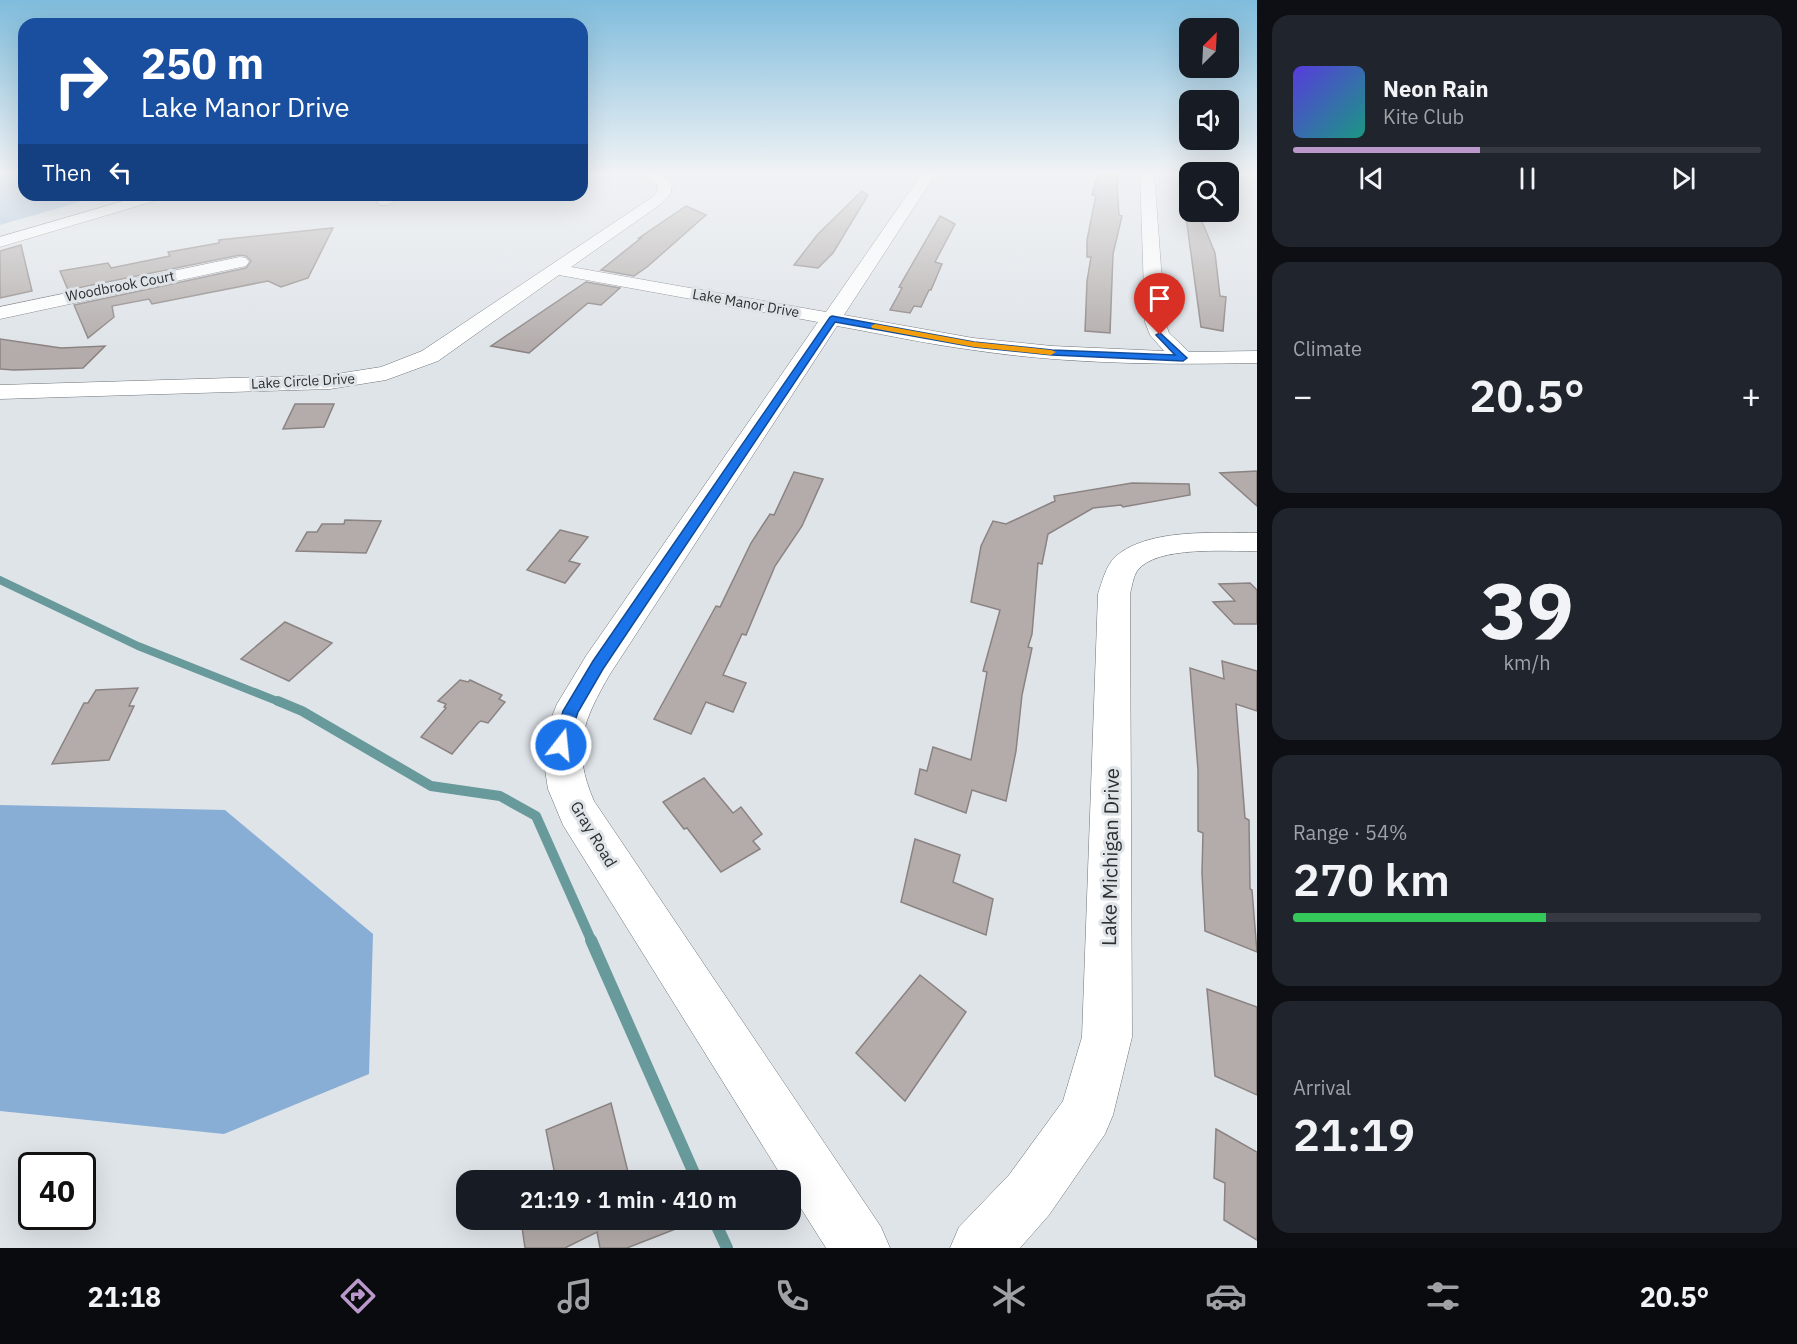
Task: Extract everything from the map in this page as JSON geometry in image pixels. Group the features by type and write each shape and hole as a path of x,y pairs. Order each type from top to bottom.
{"street":[{"path":"0,242 40,230"},
{"name":"Lake Circle Drive","path":"0,392 330,382 386,373 412,364 449,345 614,230"},
{"name":"Gray Road","path":"860,1248 578,812 566,785 561,765 561,745 570,711 598,665 891,230"},
{"path":"1150,230 1155,322 1160,335 1183,358"},
{"name":"Woodbrook Court","path":"0,313 240,262"},
{"name":"Lake Manor Drive","path":"558,270 974,344 1052,352 1183,358 1257,357"},
{"name":"Lake Michigan Drive","path":"980,1248 1029,1195 1086,1115 1107,1037 1114,594 1124,566 1145,551 1187,544 1257,542"}],"shaded area":[{"path":"0,805 225,810 373,934 369,1074 224,1134 0,1111"}],"building":[{"path":"332,230 308,278 281,287 268,281 152,304 149,299 112,306 114,317 88,338 74,305 246,268 251,261 246,256 240,255 68,290 60,271 108,263 111,268 170,256 168,252 219,243 219,240"},
{"path":"650,230 689,230 634,276 601,270 641,238 639,238"},
{"path":"822,230 847,230 833,253 818,268 794,265"},
{"path":"932,230 952,230 935,262 942,264 921,307 914,306 910,313 890,310 902,288 899,287"},
{"path":"1089,230 1119,230 1113,254 1110,333 1085,331 1087,281 1091,257 1087,257"},
{"path":"1188,230 1206,230 1215,253 1220,296 1226,297 1223,331 1201,327"},
{"path":"21,245 32,291 0,298 0,251"},
{"path":"586,282 620,288 601,305 588,303 529,353 491,346"},
{"path":"0,339 61,348 105,346 83,368 14,370 0,369"},
{"path":"295,404 334,404 324,427 283,429"},
{"path":"1257,471 1257,506 1220,473"},
{"path":"794,472 823,479 802,526 775,566 746,635 742,634 723,675 746,683 733,712 706,702 691,734 654,719 716,606 720,607 751,543 770,514 774,515"},
{"path":"1132,483 1189,484 1190,495 1123,507 1121,505 1093,508 1048,534 1042,564 1038,563 1032,634 1028,647 1032,648 1022,695 1016,751 1006,801 972,790 966,813 915,794 920,769 927,771 933,747 971,760 987,672 983,671 1000,610 971,602 981,546 993,521 1006,524 1055,501 1054,496"},
{"path":"345,520 381,521 366,553 296,551 307,532 317,532 322,524 344,524"},
{"path":"560,530 588,537 569,561 580,564 565,583 527,570"},
{"path":"1250,583 1257,590 1257,624 1234,624 1213,602 1235,601 1219,584"},
{"path":"285,622 332,643 289,681 241,659"},
{"path":"1222,661 1257,671 1257,711 1236,704 1245,818 1249,820 1250,889 1252,890 1257,952 1205,931 1202,873 1203,833 1198,831 1198,770 1190,668 1224,679"},
{"path":"460,680 468,682 470,680 502,695 499,699 505,702 488,723 481,721 478,723 452,754 421,737 446,708 444,707 446,704 438,701"},
{"path":"138,688 129,706 134,706 109,760 52,764 84,703 88,703 96,690"},
{"path":"704,778 733,813 741,807 762,834 753,841 760,849 721,872 687,828 684,829 663,802"},
{"path":"915,839 960,855 953,882 993,899 986,935 901,902"},
{"path":"920,975 966,1012 905,1101 856,1053"},
{"path":"1207,989 1257,1007 1257,1095 1215,1076"},
{"path":"611,1103 628,1170 554,1170 546,1130"},
{"path":"1216,1129 1257,1152 1257,1240 1224,1220 1225,1183 1214,1178"},
{"path":"522,1230 673,1230 627,1248 600,1248 597,1232 565,1248 525,1248"}],"waterway":[{"path":"0,580 138,646 282,703"},
{"path":"278,701 302,711 431,786 500,796 536,816 592,942"},
{"path":"591,940 693,1170"},
{"path":"719,1230 727,1248"}],"slow traffic":[{"path":"875,326 974,344 1051,352"}],"route":[{"path":"561,745 570,711 598,665 832,319 974,344 1052,352 1183,358 1160,335"}]}
